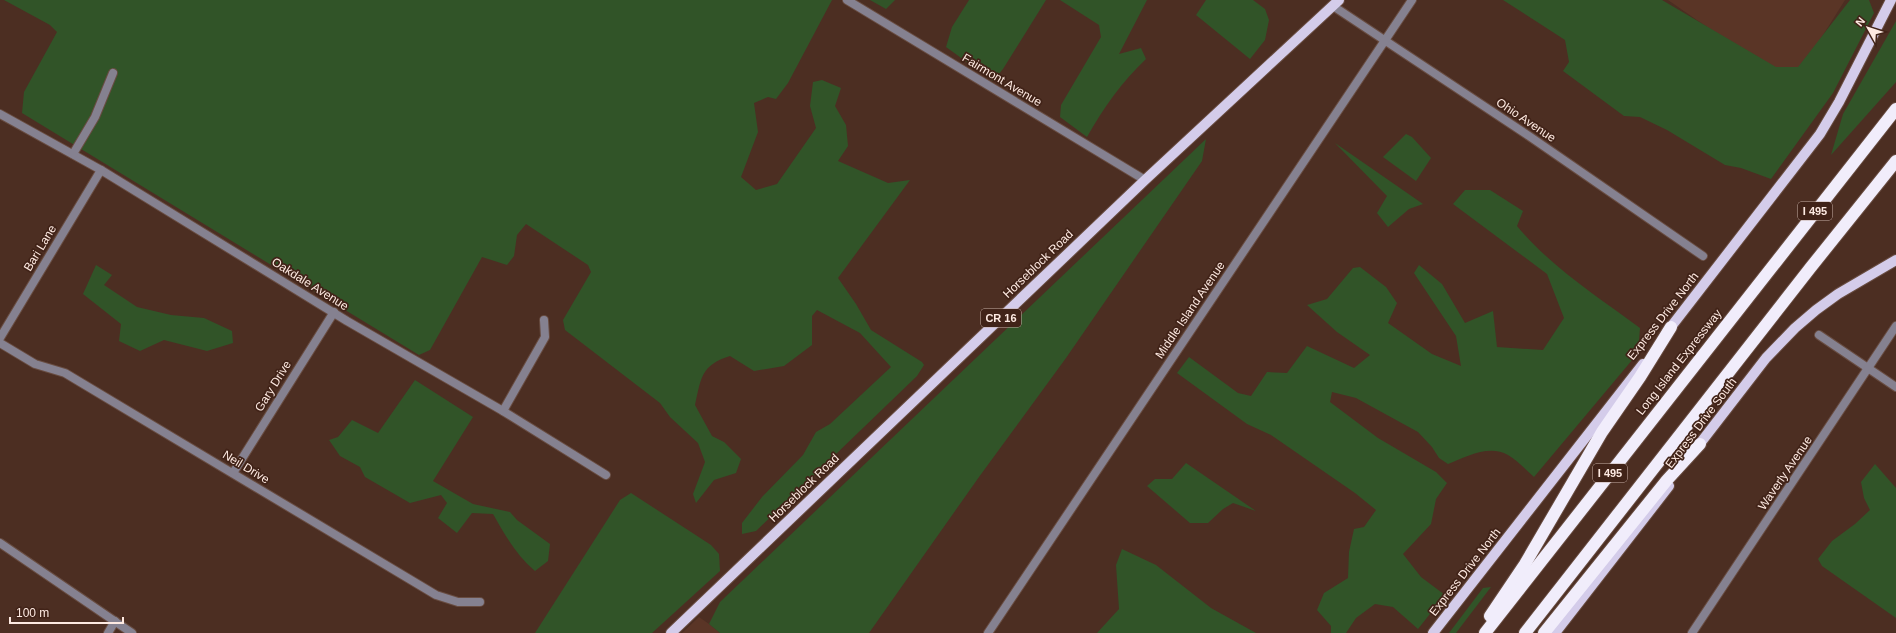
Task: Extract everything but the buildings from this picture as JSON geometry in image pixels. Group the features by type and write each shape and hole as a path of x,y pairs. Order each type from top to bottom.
{"highway":[{"name":"Long Island Expressway","path":"1485,633 1896,109"},
{"name":"I 495","path":"1525,633 1820,254 1896,161"},
{"path":"1479,633 1525,564 1591,451 1671,327"},
{"path":"1544,633 1667,480 1700,444"}],"main road":[{"name":"Express Drive North","path":"1433,633 1820,134 1839,102 1891,0"},
{"name":"Horseblock Road","path":"671,633 1146,180 1336,3"},
{"name":"Express Drive South","path":"1555,633 1672,483 1766,358 1795,328 1816,310 1838,294 1896,260"}],"street":[{"name":"Fairmont Avenue","path":"847,0 1146,180"},
{"name":"Middle Island Avenue","path":"988,633 1412,0"},
{"name":"Ohio Avenue","path":"1336,3 1385,40 1529,136 1703,256"},
{"path":"73,154 96,117 113,73"},
{"name":"Oakdale Avenue","path":"0,114 101,170 334,312 503,411 606,475"},
{"name":"Bari Lane","path":"0,338 101,170"},
{"name":"Gary Drive","path":"233,473 334,312"},
{"path":"503,411 545,337 544,320"},
{"name":"Waverly Avenue","path":"1692,633 1869,369 1896,326"},
{"path":"1819,335 1896,388"},
{"name":"Neil Drive","path":"0,343 35,364 65,373 436,595 458,602 480,602"},
{"path":"0,543 132,633"},
{"path":"108,633 115,622"}],"shaded area":[{"path":"1668,0 1845,0 1801,70 1772,72"},
{"path":"699,617 709,624 720,633 682,633"}],"green space":[{"path":"4,0 832,0 788,83 776,99 768,97 754,103 758,132 741,177 756,190 777,184 816,128 810,106 813,82 822,80 841,88 835,106 846,125 848,146 838,161 888,183 910,180 838,278 856,304 871,330 922,362 924,365 917,376 756,531 742,534 742,523 762,497 803,455 816,432 830,424 891,367 860,333 817,310 812,316 812,345 784,366 754,371 730,356 720,360 708,368 701,380 695,405 712,436 724,442 741,459 736,473 714,480 696,503 693,494 705,462 698,443 670,417 660,403 565,330 563,320 591,272 588,265 526,224 517,235 514,256 507,265 482,257 430,350 419,355 22,113 24,92 57,32 50,25"},
{"path":"870,0 895,0 886,9"},
{"path":"969,0 1046,0 1003,69 993,81 946,47 952,27"},
{"path":"1060,0 1147,0 1119,54 1141,48 1146,59 1114,96 1087,137 1060,117 1061,105 1101,37 1099,25"},
{"path":"1206,0 1253,0 1265,9 1269,20 1265,40 1250,59 1196,15"},
{"path":"1503,0 1662,0 1776,67 1798,67 1850,0 1869,0 1874,13 1833,93 1771,179 1741,168 1725,165 1667,130 1640,117 1624,116 1563,71 1569,62 1565,40"},
{"path":"1896,21 1896,82 1831,155 1843,114"},
{"path":"1406,134 1412,137 1431,158 1416,181 1383,157"},
{"path":"1206,139 1202,161 1066,358 979,477 869,633 720,633 709,624 720,602"},
{"path":"1335,143 1423,204 1409,209 1388,227 1377,213 1387,196"},
{"path":"1465,190 1490,190 1523,211 1517,226 1530,241 1575,280 1640,328 1638,353 1534,477 1518,462 1501,452 1485,451 1448,464 1439,458 1432,447 1418,432 1356,398 1332,392 1330,402 1378,438 1436,472 1447,483 1436,499 1431,524 1403,554 1421,577 1445,595 1418,629 1393,607 1375,604 1356,618 1346,633 1331,633 1331,626 1317,610 1324,593 1348,578 1349,552 1354,529 1364,527 1376,510 1355,493 1271,435 1247,424 1177,373 1189,357 1238,393 1251,396 1267,372 1287,373 1307,346 1354,368 1370,355 1337,332 1307,305 1327,299 1353,268 1360,267 1386,287 1397,303 1388,323 1432,354 1461,366 1456,336 1414,273 1419,265 1442,284 1465,323 1493,311 1497,347 1543,350 1564,318 1547,274 1453,204"},
{"path":"96,265 112,275 104,285 137,307 171,315 204,318 232,331 233,343 207,351 164,340 140,351 119,341 121,324 83,294"},
{"path":"415,380 473,417 433,481 473,504 510,512 517,520 550,544 548,561 535,571 522,558 493,514 472,513 457,533 438,518 447,503 441,495 410,503 365,477 360,467 340,456 329,440 338,437 352,420 378,433"},
{"path":"1186,463 1256,511 1233,503 1223,509 1208,523 1190,523 1147,486 1155,479 1172,479"},
{"path":"1875,464 1896,488 1896,618 1822,566 1818,559 1832,541 1855,524 1870,510 1864,498 1861,482"},
{"path":"631,493 711,545 719,554 720,571 652,633 535,633 620,500"},
{"path":"1122,549 1156,565 1211,608 1256,633 1097,633 1119,609 1116,565"},
{"path":"1491,587 1456,633 1449,633 1483,588"}]}
